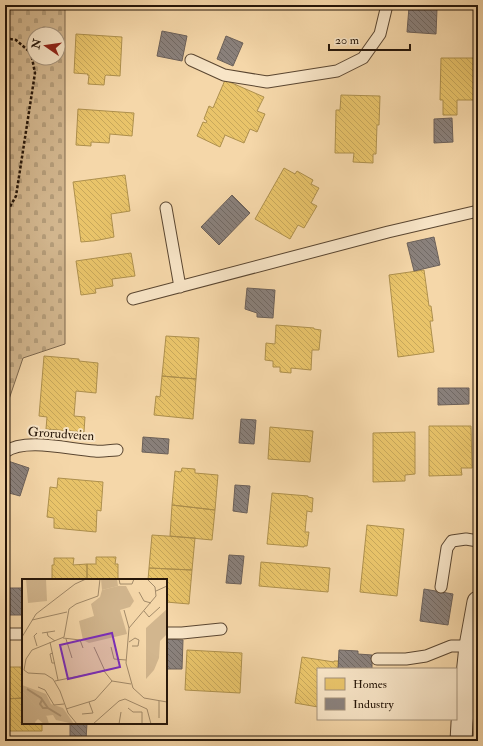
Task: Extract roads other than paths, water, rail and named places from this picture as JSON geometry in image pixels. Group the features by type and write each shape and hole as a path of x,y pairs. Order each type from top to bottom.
{"street":[{"path":"461,741 470,646 478,602"}],"lane":[{"path":"191,60 224,75 268,82 337,71 363,58 380,34 387,5"},
{"path":"166,208 180,287"},
{"path":"133,299 380,234 478,211"},
{"name":"Grorudveien","path":"5,452 9,449 24,445 43,445 96,451 117,450"},
{"path":"440,587 447,548 452,541 466,538 478,541"},
{"path":"167,633 221,629"},
{"path":"5,634 22,634"},
{"path":"377,659 406,659 426,656 451,646 470,646"}]}
